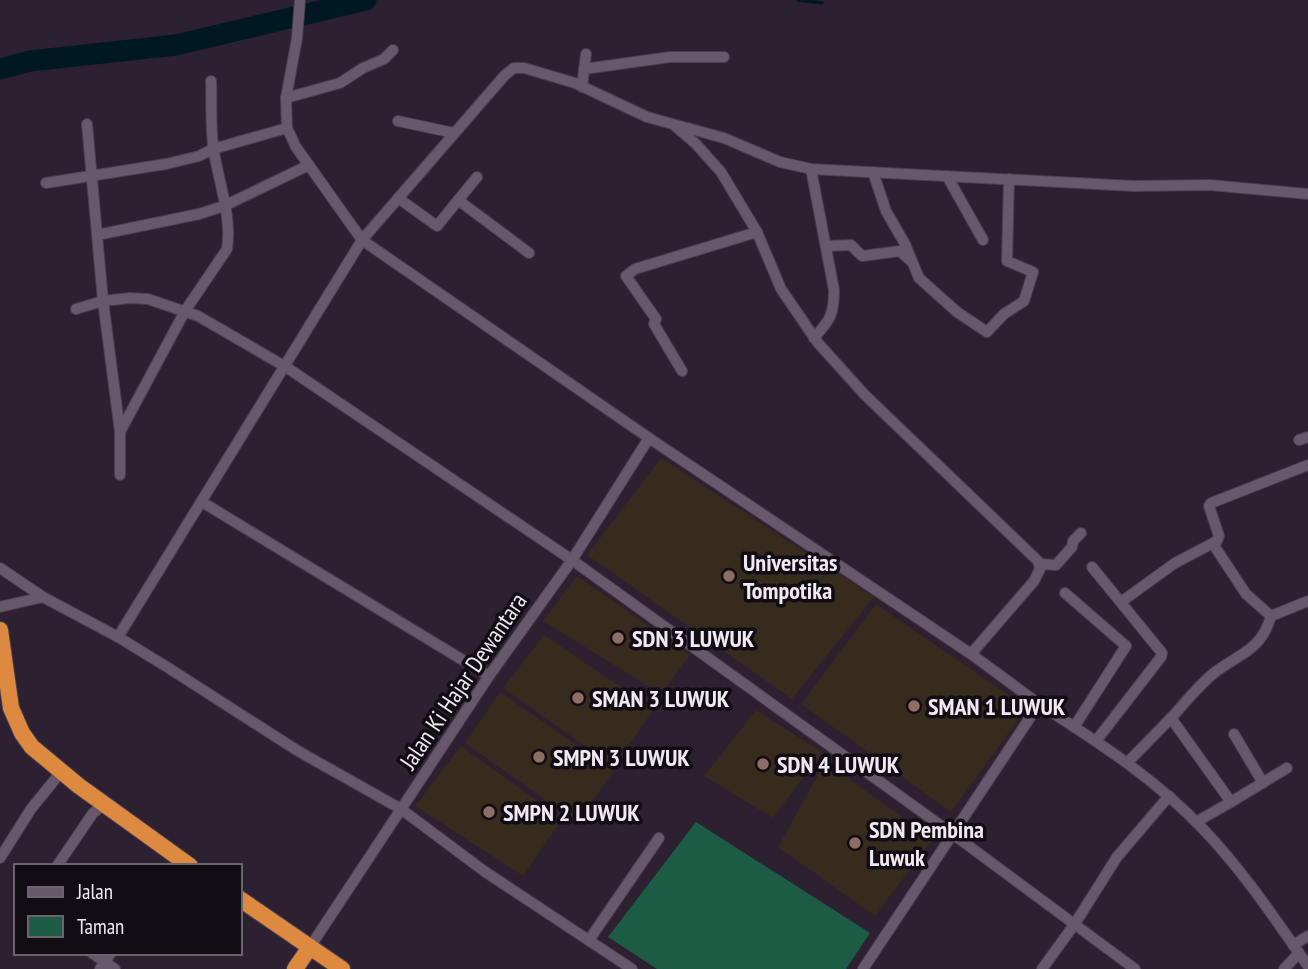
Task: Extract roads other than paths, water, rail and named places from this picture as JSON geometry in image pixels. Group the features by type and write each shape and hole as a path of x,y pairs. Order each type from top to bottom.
{"highway":[{"path":"0,630 9,698 16,721 32,747 180,863"},
{"path":"242,900 342,969"},
{"path":"295,969 310,947"}],"street":[{"path":"300,0 297,38 286,98 287,128 296,147 362,240 1127,763 1169,796 1196,822 1243,877 1308,966"},
{"path":"286,98 340,83 362,68 384,59 393,50"},
{"path":"582,87 586,54"},
{"path":"584,69 670,57 724,57"},
{"path":"118,637 362,240 505,75 514,68 524,68 582,87 628,110 724,138 780,162 811,169 1133,186 1210,185 1308,194"},
{"path":"120,432 185,311 227,249 224,206 213,149 211,81"},
{"path":"398,121 454,133"},
{"path":"87,124 103,301 120,432 120,475"},
{"path":"673,125 721,172 757,232 782,289 814,338 865,395 1040,565 1056,565 1081,533"},
{"path":"46,183 191,159 213,149 287,128"},
{"path":"97,235 224,206 309,165"},
{"path":"811,169 834,290 834,310 830,320 814,338"},
{"path":"873,172 886,211 905,244 919,278 957,312 987,331 1004,314 1024,301 1033,272 1007,261 1009,179"},
{"path":"947,176 983,240"},
{"path":"398,198 437,226 477,177"},
{"path":"458,200 529,253"},
{"path":"682,371 654,324 656,318 626,276 635,268 757,232"},
{"path":"826,246 851,245 862,256 900,251 913,263"},
{"path":"76,309 103,301 148,299 185,311 286,367 572,560 1135,969"},
{"name":"Jalan Ki Hajar Dewantara","path":"310,947 489,676 572,560 649,438"},
{"path":"1121,602 1175,563 1213,544 1219,536 1209,506 1211,503 1308,465"},
{"path":"202,502 489,676"},
{"path":"1213,544 1246,594 1271,616"},
{"path":"971,654 1034,581 1039,574 1040,565"},
{"path":"1092,567 1161,650 1161,655 1096,741"},
{"path":"0,568 43,597 118,637 298,751 401,809 484,871 632,969"},
{"path":"1065,593 1126,646 1074,727"},
{"path":"0,607 43,597"},
{"path":"1127,763 1213,674 1264,637 1271,616 1308,601"},
{"path":"863,969 1039,704"},
{"path":"1171,718 1231,802"},
{"path":"1234,734 1264,783"},
{"path":"1196,822 1287,768"},
{"path":"0,858 31,808 61,772"},
{"path":"1042,969 1118,857 1169,796"},
{"path":"58,864 93,813 104,805"},
{"path":"589,940 659,838"},
{"path":"1284,969 1308,936"},
{"path":"106,961 115,969"}],"waterway":[{"path":"0,69 30,61 176,45 366,0"},
{"path":"798,0 822,3"}],"place":[{"name":"Universitas Tompotika","path":"729,576"},
{"name":"SDN 3 LUWUK","path":"618,638"},
{"name":"SMAN 3 LUWUK","path":"578,698"},
{"name":"SMAN 1 LUWUK","path":"914,706"},
{"name":"SMPN 3 LUWUK","path":"539,757"},
{"name":"SDN 4 LUWUK","path":"763,764"},
{"name":"SMPN 2 LUWUK","path":"489,812"},
{"name":"SDN Pembina Luwuk","path":"855,843"}]}
